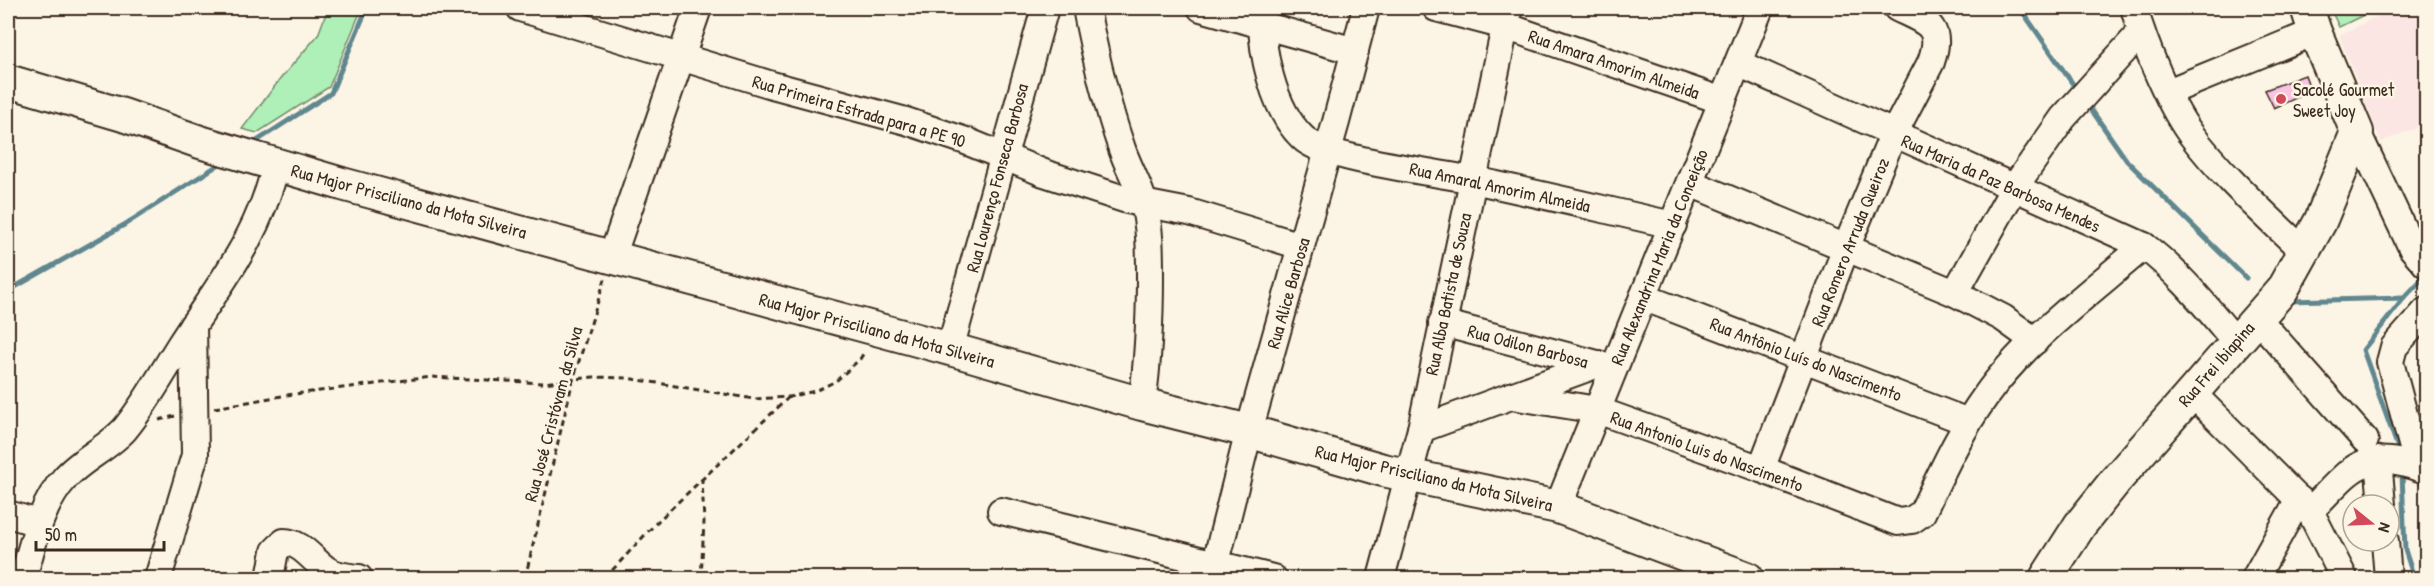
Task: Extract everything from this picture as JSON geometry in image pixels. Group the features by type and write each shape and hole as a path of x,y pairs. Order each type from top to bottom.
{"main road":[{"path":"2311,20 2357,132"},
{"name":"Rua Major Prisciliano da Mota Silveira","path":"8,81 267,162 950,349 1142,404 1249,431 1383,470 1558,507 1747,579"},
{"name":"Rua Frei Ibiapina","path":"2046,579 2080,525 2191,393 2282,290 2320,222 2357,132"}],"street":[{"name":"Rua Primeira Estrada para a PE 90","path":"520,8 772,85 906,121 966,141 1044,173 1144,203 1189,212 1301,246"},
{"path":"612,257 698,8"},
{"name":"Rua Lourenço Fonseca Barbosa","path":"950,349 1045,8"},
{"path":"1086,8 1092,41 1118,137 1129,171 1144,203 1150,245 1149,357 1142,404"},
{"path":"1201,8 1262,16 1354,51"},
{"name":"Rua Alice Barbosa","path":"1214,572 1249,431 1366,8"},
{"name":"Rua Amara Amorim Almeida","path":"1436,8 1507,17 1723,101"},
{"name":"Rua Alexandrina Maria da Conceição","path":"1558,507 1597,410 1606,366 1643,297 1760,8"},
{"name":"Rua Romero Arruda Queiroz","path":"1761,469 1846,248 1893,135 1936,49 1937,36 1924,21 1897,8"},
{"path":"2134,8 2141,32 2188,131 2218,167 2304,252"},
{"name":"Rua Amaral Amorim Almeida","path":"1262,16 1276,97 1286,120 1304,140 1328,152 1472,179 1672,225"},
{"name":"Rua Alba Batista de Souza","path":"1381,579 1421,429 1507,17"},
{"path":"2168,93 2311,20"},
{"path":"1955,293 2014,188 2066,114 2141,32"},
{"name":"Rua Maria da Paz Barbosa Mendes","path":"1738,63 1893,135 2144,246 2183,281 2236,342"},
{"path":"2357,132 2412,248 2427,264"},
{"path":"23,579 38,523 65,477 95,456 125,429 241,255 258,220 267,162"},
{"path":"1690,183 1955,293 2003,318 2035,340"},
{"path":"1968,422 1986,395 2035,340 2144,246"},
{"name":"Rua Antônio Luís do Nascimento","path":"1643,297 1968,422"},
{"path":"2422,469 2390,362 2391,354 2398,341 2427,311"},
{"path":"2257,318 2372,450 2398,462 2422,469"},
{"name":"Rua Odilon Barbosa","path":"1442,323 1606,366"},
{"path":"158,579 195,454 193,325"},
{"path":"1421,429 1512,396 1606,366"},
{"path":"2191,393 2304,505 2343,579"},
{"name":"Rua Antonio Luis do Nascimento","path":"1512,396 1597,410 1761,469 1898,522 1912,520 1922,513 1968,422"},
{"path":"2255,579 2304,505 2350,471 2370,460 2372,450"},
{"path":"2372,450 2380,493"},
{"path":"1001,511 1214,572 1273,579"},
{"path":"8,514 38,523"},
{"path":"270,579 275,551 284,542 299,547 342,577"},
{"path":"2386,553 2388,579"}],"path":[{"name":"Rua José Cristóvam da Silva","path":"525,579 573,380 612,257"},
{"path":"159,420 194,411 287,395 430,377 544,383 593,377 627,378 754,399 789,397 815,391 836,381 860,359 876,329"},
{"path":"605,579 651,529 789,397"},
{"path":"701,579 704,522 702,480"}],"shaded area":[{"path":"2395,8 2426,8 2426,124 2381,142 2339,35"}],"green space":[{"path":"328,8 362,8 329,87 257,133 242,129 318,35"},
{"path":"2330,8 2378,8 2339,27"}],"building":[{"name":"Sacolé Gourmet Sweet Joy","path":"2305,75 2311,91 2274,108 2265,90"}],"waterway":[{"path":"249,146 331,93 367,8"},
{"path":"2020,8 2077,90"},
{"path":"2086,102 2127,161 2246,278"},
{"path":"8,291 124,225 226,160"},
{"path":"2399,451 2363,350 2404,298 2424,277"},
{"path":"2289,301 2404,298"},
{"path":"2402,474 2405,550 2414,578"}],"place":[{"name":"Sacolé Gourmet Sweet Joy","path":"2281,99"}]}
